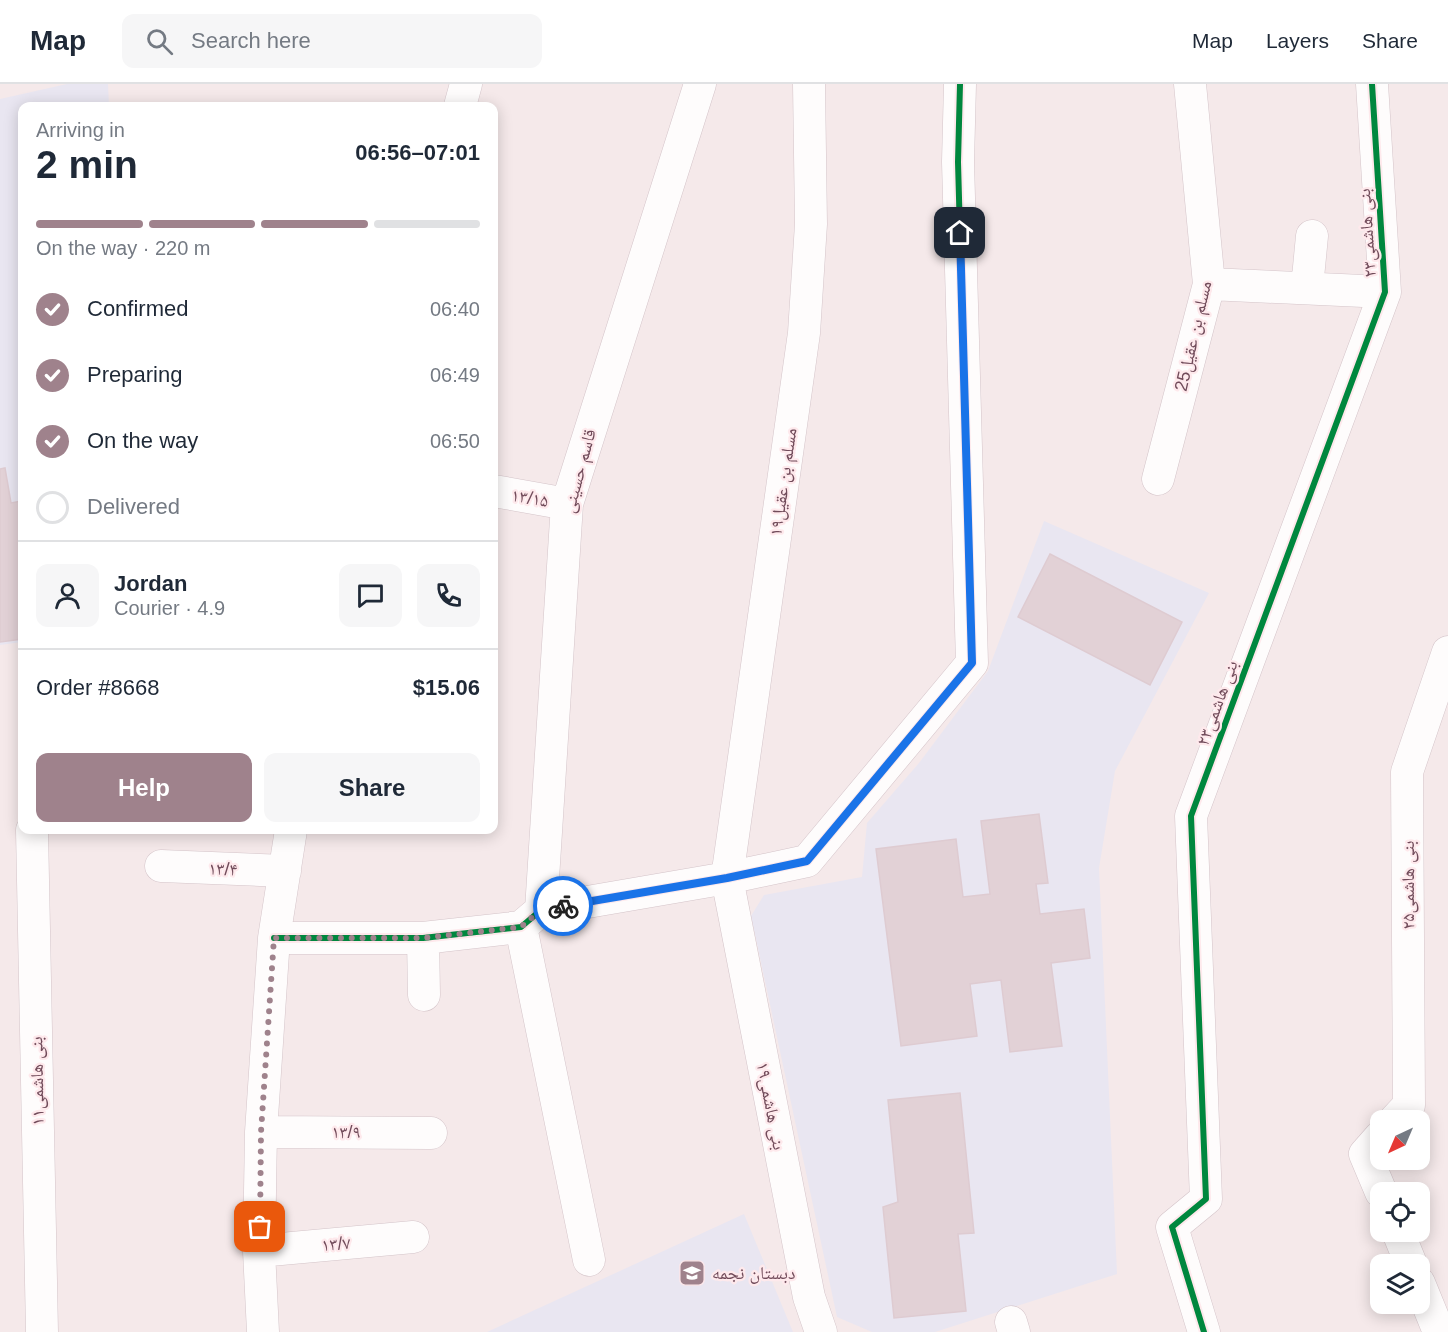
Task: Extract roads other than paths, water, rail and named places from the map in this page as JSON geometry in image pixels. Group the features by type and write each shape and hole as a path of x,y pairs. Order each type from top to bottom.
{"street":[{"path":"461,102 466,84"},
{"name":"قاسم حسینی","path":"589,1260 531,919 567,504 700,84"},
{"name":"مسلم بن عقیل۱۹","path":"727,878 804,333 811,224 809,84"},
{"path":"274,938 423,938 531,919 807,861 972,663 958,162 960,84"},
{"name":"مسلم بن عقیل25","path":"1158,479 1209,284 1190,84"},
{"name":"بنی هاشمی۲۳","path":"1204,1332 1172,1227 1206,1199 1191,816 1385,292 1372,84"},
{"path":"1307,288 1312,236"},
{"path":"1209,284 1385,292"},
{"name":"۱۳/۱۵","path":"498,492 567,504"},
{"name":"بنی هاشمی۲۵","path":"1404,1110 1409,1105 1407,771 1448,652"},
{"name":"بنی هاشمی۱۱","path":"32,834 42,1332"},
{"path":"263,1332 259,1251 261,1132 274,938 290,834"},
{"name":"۱۳/۴","path":"161,866 285,871"},
{"name":"بنی هاشمی۱۹","path":"727,878 809,1297 821,1332"},
{"path":"423,938 424,995"},
{"name":"۱۳/۹","path":"261,1132 431,1133"},
{"path":"1370,1148 1365,1154 1370,1166"},
{"name":"۱۳/۷","path":"259,1251 413,1237"},
{"path":"1430,1310 1439,1332"}],"place":[{"name":"دبستان نجمه","path":"692,1273"}]}
